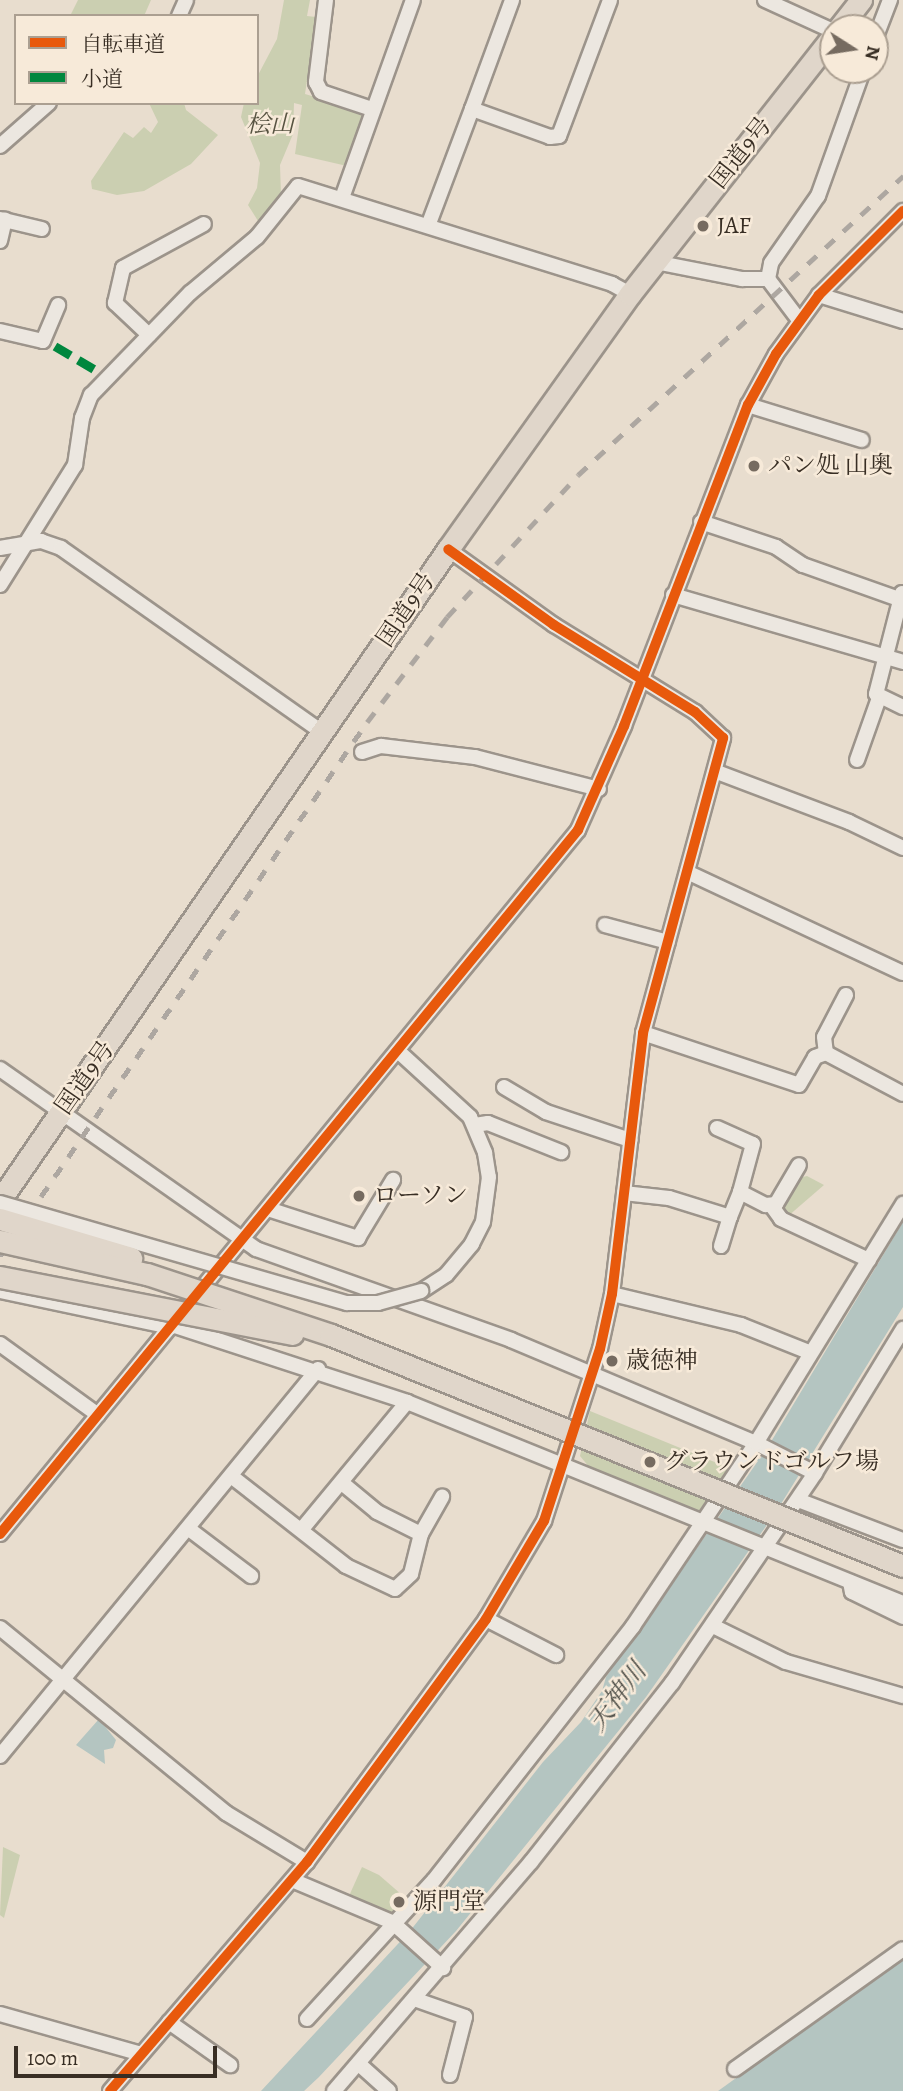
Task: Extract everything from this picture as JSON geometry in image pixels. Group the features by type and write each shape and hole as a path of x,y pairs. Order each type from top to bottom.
{"highway":[{"path":"850,14 861,0"},
{"name":"国道9号","path":"0,1201 448,549 630,294 819,54"},
{"path":"0,1219 128,1256 147,1274"},
{"path":"0,1241 147,1274 242,1303 432,1374 903,1566"},
{"path":"0,1277 271,1328 432,1374"}],"street":[{"path":"326,0 316,82 321,92 372,109"},
{"path":"342,198 413,0"},
{"path":"428,226 512,0"},
{"path":"472,109 557,138 610,0"},
{"path":"765,0 819,25"},
{"path":"768,279 777,249 818,196 858,84"},
{"path":"0,146 47,105"},
{"path":"0,585 75,466 85,405 149,335 257,237 292,190 298,186 612,284 630,294"},
{"path":"0,1534 570,841 598,789 748,405 799,320 819,295 903,211"},
{"path":"0,241 2,220 41,229"},
{"path":"149,335 115,303 123,268 204,224"},
{"path":"655,262 742,279 768,279"},
{"path":"768,279 799,320"},
{"path":"819,295 903,321"},
{"path":"0,331 49,344 58,305"},
{"path":"748,405 862,440"},
{"path":"701,522 776,547 803,565 901,595 885,658 879,698 857,760"},
{"path":"0,548 41,541 61,548 323,733"},
{"path":"110,2091 307,1862 486,1619 527,1554 566,1466 593,1375 612,1294 643,1033 724,745 720,733 642,678 554,625 448,549"},
{"path":"673,595 903,662"},
{"path":"879,698 903,707"},
{"path":"362,752 381,746 475,757 598,789"},
{"path":"717,772 849,822 903,848"},
{"path":"687,872 903,972"},
{"path":"605,925 668,942"},
{"path":"826,1054 824,1037 846,995"},
{"path":"643,1033 799,1085 815,1057 826,1054 903,1094"},
{"path":"0,1201 338,1301 379,1303 421,1291 453,1268 482,1222 489,1177 475,1125 454,1098 398,1051"},
{"path":"0,1069 241,1241 408,1301 593,1375 758,1444 812,1471"},
{"path":"504,1087 546,1112 630,1140"},
{"path":"475,1125 488,1123 561,1152"},
{"path":"717,1128 753,1144 721,1246"},
{"path":"771,1205 780,1200 799,1165"},
{"path":"268,1209 358,1238 393,1180"},
{"path":"740,1192 771,1205 781,1219 869,1261"},
{"path":"624,1193 669,1199 730,1217"},
{"path":"307,2019 355,1971 434,1880 590,1684 758,1444 903,1204"},
{"path":"0,1291 172,1326 318,1369 407,1402 903,1603"},
{"path":"612,1294 741,1325 811,1353"},
{"path":"334,2091 442,1967 600,1776 713,1626 763,1547 798,1500 812,1471 903,1329"},
{"path":"0,1344 98,1415"},
{"path":"0,1756 318,1369"},
{"path":"302,1530 407,1402"},
{"path":"231,1476 346,1566 396,1588 411,1574 422,1534 442,1497"},
{"path":"342,1483 377,1512 422,1534"},
{"path":"798,1500 903,1540"},
{"path":"189,1528 251,1576"},
{"path":"850,1582 852,1592 903,1617"},
{"path":"486,1619 556,1655"},
{"path":"713,1626 786,1662 903,1696"},
{"path":"0,1628 226,1813 307,1862"},
{"path":"292,1880 394,1924 442,1967"},
{"path":"735,2069 903,1949"},
{"path":"414,1999 465,2017 450,2075"},
{"path":"0,2014 141,2054"},
{"path":"169,2022 230,2065"},
{"path":"359,2064 389,2091"}],"green space":[{"path":"78,0 151,0 145,14 71,14"},
{"name":"桧山","path":"284,0 310,0 307,16 316,17 305,94 366,112 347,166 295,154 302,105 294,103 293,134 280,165 281,195 258,221 248,205 257,188 260,163 241,117 244,105 259,105 259,73 277,39"},
{"path":"150,105 185,105 186,110 218,135 191,164 144,191 117,195 92,189 91,181 124,132 133,138 144,127 151,133 158,122"},
{"path":"807,1176 824,1185 787,1217 782,1210 799,1178"},
{"name":"グラウンドゴルフ場","path":"590,1411 734,1470 702,1513 590,1468 580,1456"},
{"path":"3,1847 20,1855 4,1918 0,1915"},
{"path":"362,1867 379,1875 409,1901 392,1914 349,1896"}],"water":[{"name":"天神川","path":"903,1222 903,1307 776,1512 646,1697 456,1931 319,2077 304,2091 261,2091 410,1931 543,1762 581,1722 602,1691 606,1677 758,1461 754,1458 760,1459"},
{"path":"99,1719 116,1740 113,1748 104,1750 105,1764 76,1745"},
{"path":"903,1958 903,2091 718,2091"}],"railway":[{"path":"0,1256 367,722 447,617 578,475 903,176"}],"marked path":[{"path":"55,346 99,372"}],"cycle path":[{"path":"0,1534 578,830 624,726 748,405 776,354 819,295 903,211"},
{"path":"110,2091 307,1862 486,1619 544,1521 600,1349 612,1294 643,1033 723,738 695,712 554,625 448,549"}],"place":[{"name":"JAF","path":"703,226"},
{"name":"パン処 山奥","path":"754,466"},
{"name":"ローソン","path":"359,1196"},
{"name":"歳徳神","path":"612,1361"},
{"name":"グラウンドゴルフ場","path":"650,1462"},
{"name":"源門堂","path":"399,1902"}]}
